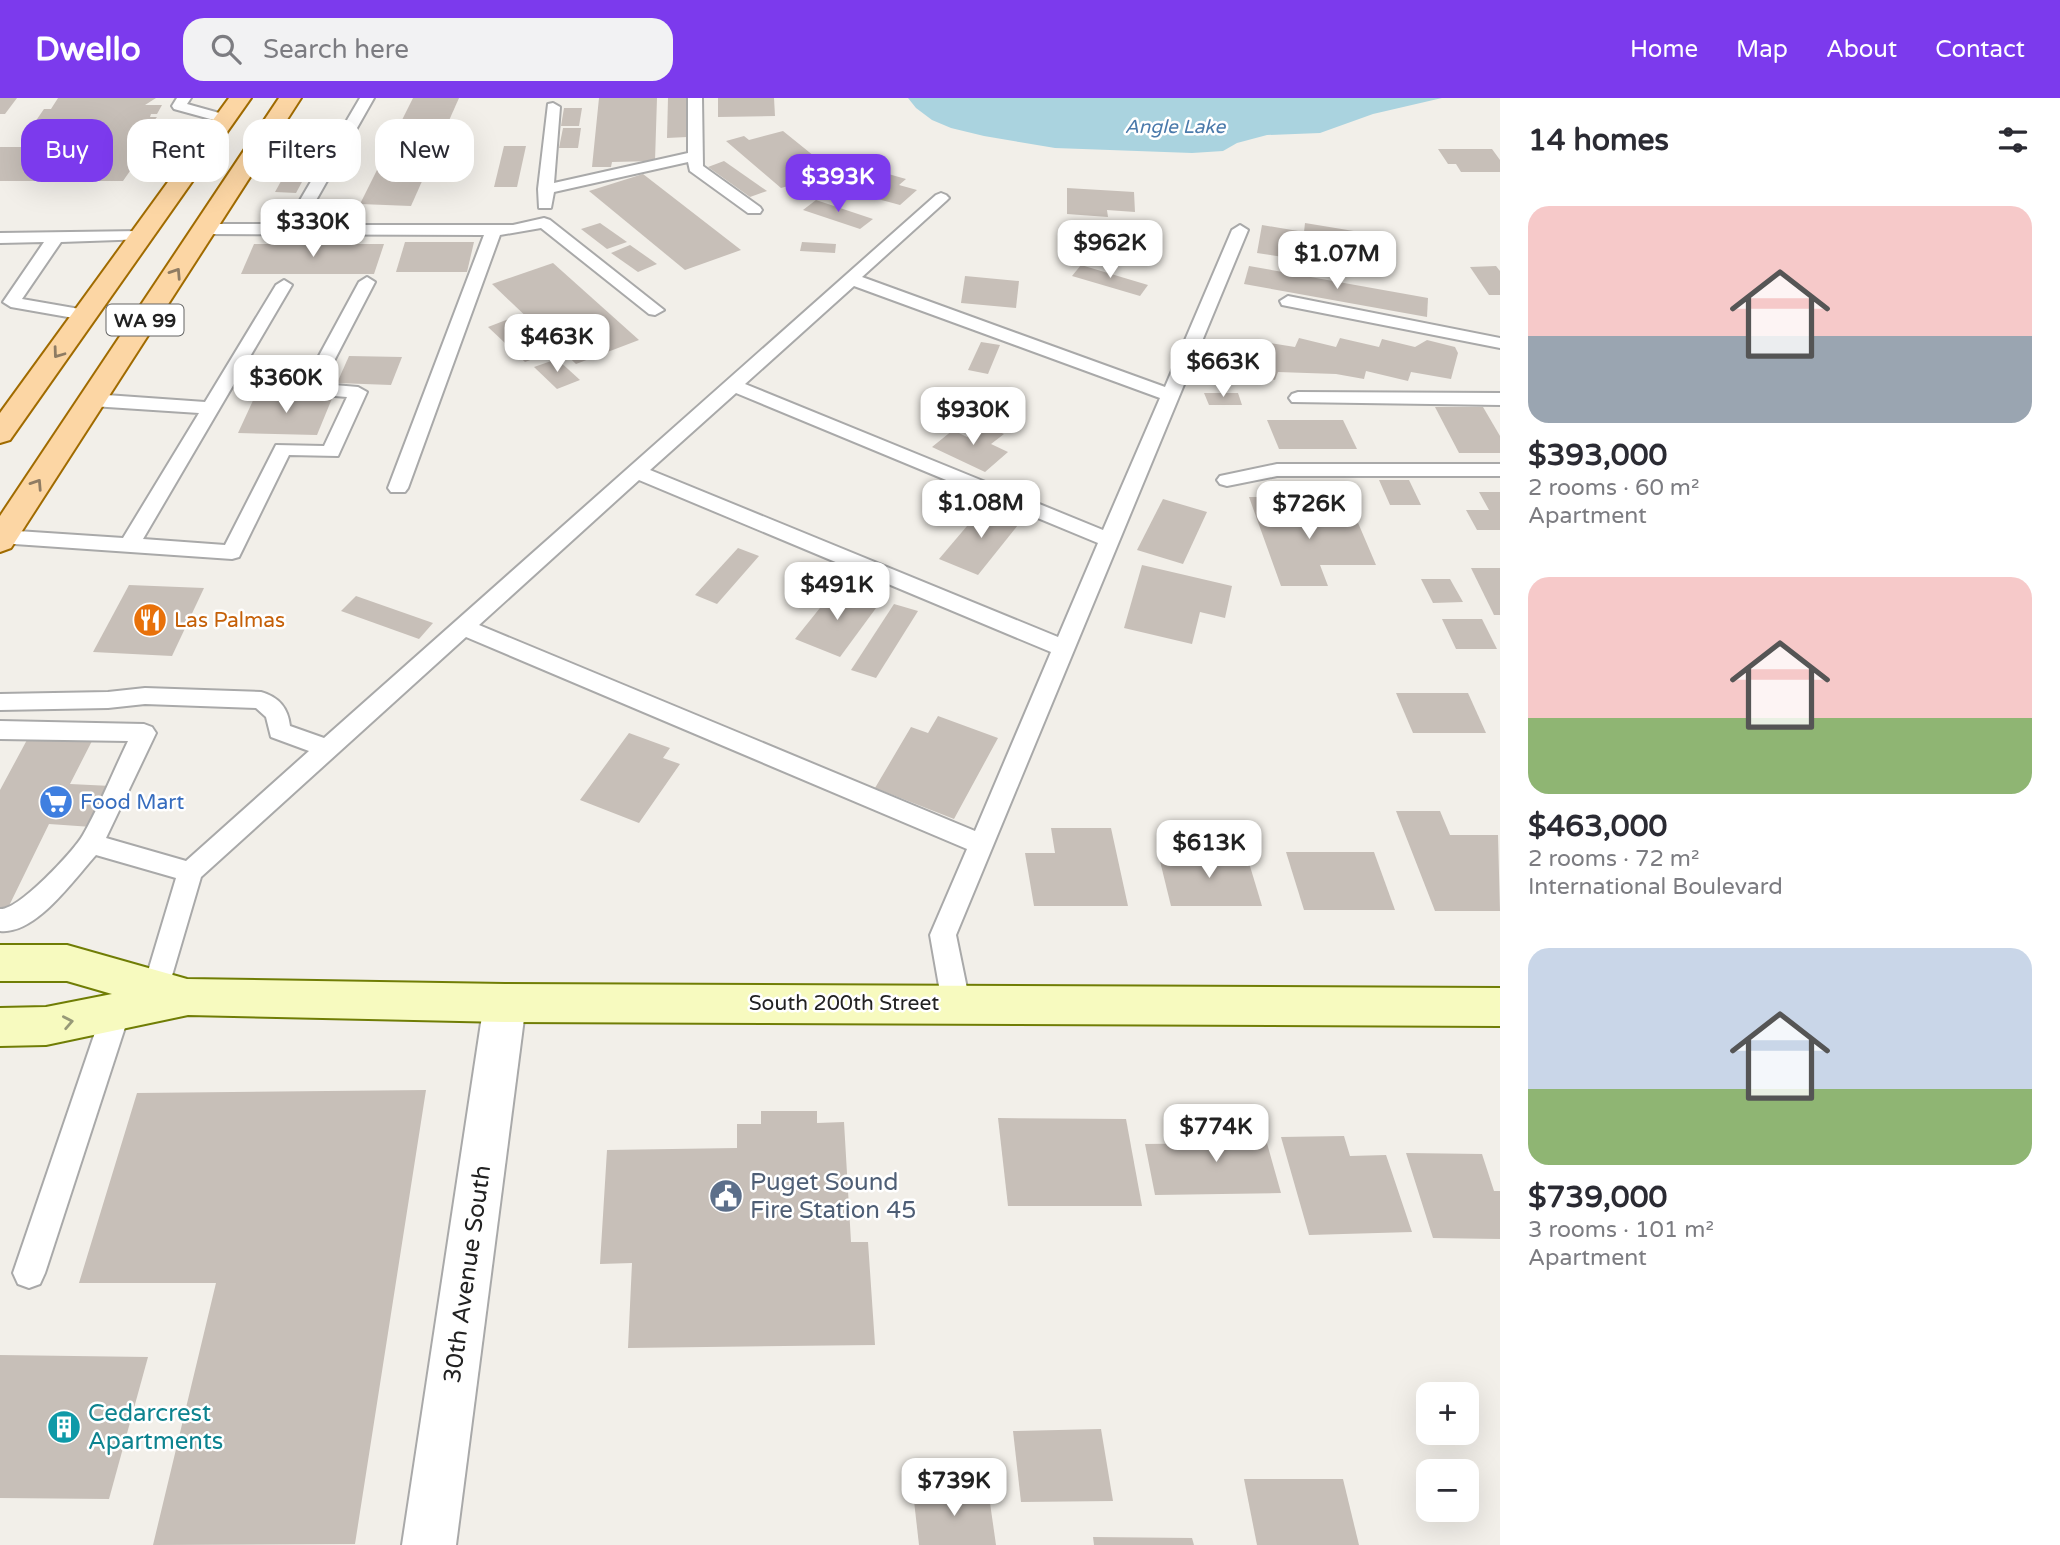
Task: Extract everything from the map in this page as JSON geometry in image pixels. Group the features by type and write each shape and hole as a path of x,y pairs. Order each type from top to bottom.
{"main road":[{"name":"WA 99","path":"225,119 240,98"},
{"name":"WA 99","path":"1,539 289,98"},
{"name":"WA 99","path":"0,434 180,182"},
{"name":"South 200th Street","path":"0,963 68,963 172,993 505,1003 1500,1007"},
{"name":"South 200th Street","path":"0,1027 46,1026 116,1012 172,993"}],"street":[{"name":"30th Avenue South","path":"429,1545 505,1003"}],"lane":[{"path":"184,98 179,106 225,119"},
{"path":"291,229 367,98"},
{"path":"695,98 695,169 754,211"},
{"path":"544,223 553,107"},
{"path":"547,189 693,156"},
{"path":"172,993 190,872 941,198"},
{"path":"205,229 494,230 524,228 544,223"},
{"path":"544,223 655,310"},
{"path":"398,488 494,230"},
{"path":"956,1003 943,935 1240,230"},
{"path":"0,238 141,236"},
{"path":"56,237 10,302 85,315"},
{"path":"851,279 1170,395"},
{"path":"1,539 232,552 283,449 331,452 358,392 310,388 367,282"},
{"path":"129,545 284,285"},
{"path":"1289,301 1500,342"},
{"path":"733,385 1109,540"},
{"path":"1298,398 1500,399"},
{"path":"92,400 211,408"},
{"path":"1227,480 1277,470 1500,470"},
{"path":"636,472 1064,648"},
{"path":"463,627 981,844"},
{"path":"0,702 108,700 145,696 261,700 277,713 279,730 328,749"},
{"path":"0,730 144,733 91,844 34,906 9,921 0,920"},
{"path":"91,844 190,872"},
{"path":"29,1273 116,1012"}],"water":[{"name":"Angle Lake","path":"908,98 1442,98 1373,114 1320,133 1267,135 1237,143 1223,151 1192,153 1055,148 984,136 932,120"}],"building":[{"path":"0,98 17,98 5,114 0,114"},
{"path":"58,98 156,98 145,105 162,105 157,114 151,114 150,117 157,117 155,119 127,119 127,175 123,181 113,181 113,119 37,119 44,109 51,109"},
{"path":"413,98 459,98 450,119 402,119"},
{"path":"599,98 657,98 655,161 612,162 611,167 592,167"},
{"path":"668,98 688,98 687,137 667,138"},
{"path":"718,98 774,98 775,116 718,117"},
{"path":"564,108 582,108 579,126 561,126"},
{"path":"563,128 581,128 578,148 559,148"},
{"path":"783,131 835,173 781,188 726,141 744,136 749,140"},
{"path":"504,146 526,146 517,187 494,187"},
{"path":"0,147 21,147 21,181 0,181"},
{"path":"1438,149 1492,149 1500,160 1500,172 1461,172 1456,164 1448,164"},
{"path":"724,161 767,191 750,197 708,167"},
{"path":"867,168 906,179 899,185 917,190 900,205 852,192 842,201 819,194 847,170 860,174"},
{"path":"375,174 375,182 422,182 411,206 360,204"},
{"path":"643,174 741,250 685,270 589,191"},
{"path":"281,182 302,182 296,193 275,192"},
{"path":"1067,188 1134,192 1135,212 1107,210 1108,217 1067,214"},
{"path":"816,200 873,219 860,229 803,210"},
{"path":"600,223 627,242 607,249 581,229"},
{"path":"1305,223 1384,236 1382,272 1257,253 1262,225 1304,232"},
{"path":"405,242 474,242 467,272 396,272"},
{"path":"802,242 836,244 835,253 800,251"},
{"path":"254,244 384,244 374,274 241,274"},
{"path":"630,245 657,264 638,272 611,253"},
{"path":"553,263 639,340 576,364 492,284"},
{"path":"1081,265 1148,285 1140,296 1072,276"},
{"path":"1249,266 1428,298 1427,317 1244,284"},
{"path":"1496,266 1500,271 1500,295 1489,295 1470,267"},
{"path":"965,276 1019,281 1016,308 961,303"},
{"path":"511,318 549,353 525,362 488,327"},
{"path":"1299,338 1336,347 1340,338 1379,347 1382,339 1415,347 1427,340 1455,347 1458,353 1451,379 1411,372 1408,381 1366,371 1364,379 1336,374 1278,372 1275,380 1228,369 1237,350 1253,351 1257,341 1295,347"},
{"path":"981,342 1000,345 988,374 968,370"},
{"path":"349,356 402,357 391,385 337,383"},
{"path":"557,359 580,380 557,389 534,367"},
{"path":"1204,393 1238,393 1242,405 1209,405"},
{"path":"256,394 333,396 317,435 238,433"},
{"path":"1435,407 1483,407 1500,436 1500,453 1459,453"},
{"path":"1267,420 1343,420 1357,449 1279,449"},
{"path":"982,424 1004,434 991,444 1008,452 985,472 932,447 953,430 967,437"},
{"path":"1379,480 1409,480 1421,505 1390,505"},
{"path":"1479,492 1500,492 1500,530 1477,530 1466,510 1489,510"},
{"path":"1249,497 1286,497 1291,511 1353,511 1376,565 1320,565 1328,586 1281,586"},
{"path":"1163,499 1207,512 1183,564 1137,550"},
{"path":"984,506 1022,520 978,575 939,559"},
{"path":"738,548 759,556 717,604 695,595"},
{"path":"1142,565 1232,586 1225,618 1200,612 1192,644 1124,628"},
{"path":"1471,568 1500,568 1500,615 1494,615"},
{"path":"1421,579 1450,579 1463,602 1433,603"},
{"name":"Las Palmas","path":"129,585 204,588 172,656 93,652"},
{"path":"836,588 879,604 840,657 795,639"},
{"path":"356,596 433,623 419,639 341,611"},
{"path":"894,604 918,611 876,678 851,670"},
{"path":"1442,619 1482,619 1497,649 1456,649"},
{"path":"1396,693 1468,693 1486,733 1413,733"},
{"path":"938,716 998,738 954,819 875,788 911,727 928,733"},
{"path":"629,733 670,748 663,758 680,764 639,823 580,800"},
{"path":"28,738 92,741 70,784 111,786 92,827 49,824 6,912 0,912 0,790"},
{"path":"1396,811 1440,811 1450,835 1498,835 1500,911 1435,911"},
{"path":"1051,828 1111,828 1128,906 1034,906 1025,853 1055,853"},
{"path":"1286,852 1374,852 1395,910 1304,910"},
{"path":"1158,853 1246,853 1262,906 1171,906"},
{"path":"426,1090 355,1544 153,1545 216,1283 79,1283 137,1093"},
{"name":"Puget Sound Fire Station 45","path":"761,1111 817,1111 817,1123 844,1122 851,1242 868,1242 875,1345 628,1348 632,1263 600,1264 607,1150 737,1148 737,1124 761,1124"},
{"path":"998,1118 1126,1119 1142,1206 1008,1206"},
{"path":"1219,1122 1261,1122 1281,1193 1155,1195 1145,1144 1225,1143"},
{"path":"1344,1136 1350,1156 1386,1155 1412,1232 1309,1235 1281,1137"},
{"path":"1406,1153 1482,1154 1494,1191 1500,1191 1500,1239 1433,1238"},
{"name":"Cedarcrest Apartments","path":"0,1355 148,1357 109,1499 0,1498"},
{"path":"1101,1429 1113,1501 1021,1502 1013,1431"},
{"path":"1244,1479 1343,1479 1359,1545 1257,1545"},
{"path":"988,1489 996,1545 919,1545 913,1492"},
{"path":"1093,1537 1192,1538 1194,1545 1094,1545"}],"place":[{"name":"Las Palmas","path":"150,620"},
{"name":"Food Mart","path":"56,802"},
{"name":"Puget Sound Fire Station 45","path":"726,1196"},
{"name":"Cedarcrest Apartments","path":"64,1427"}]}
